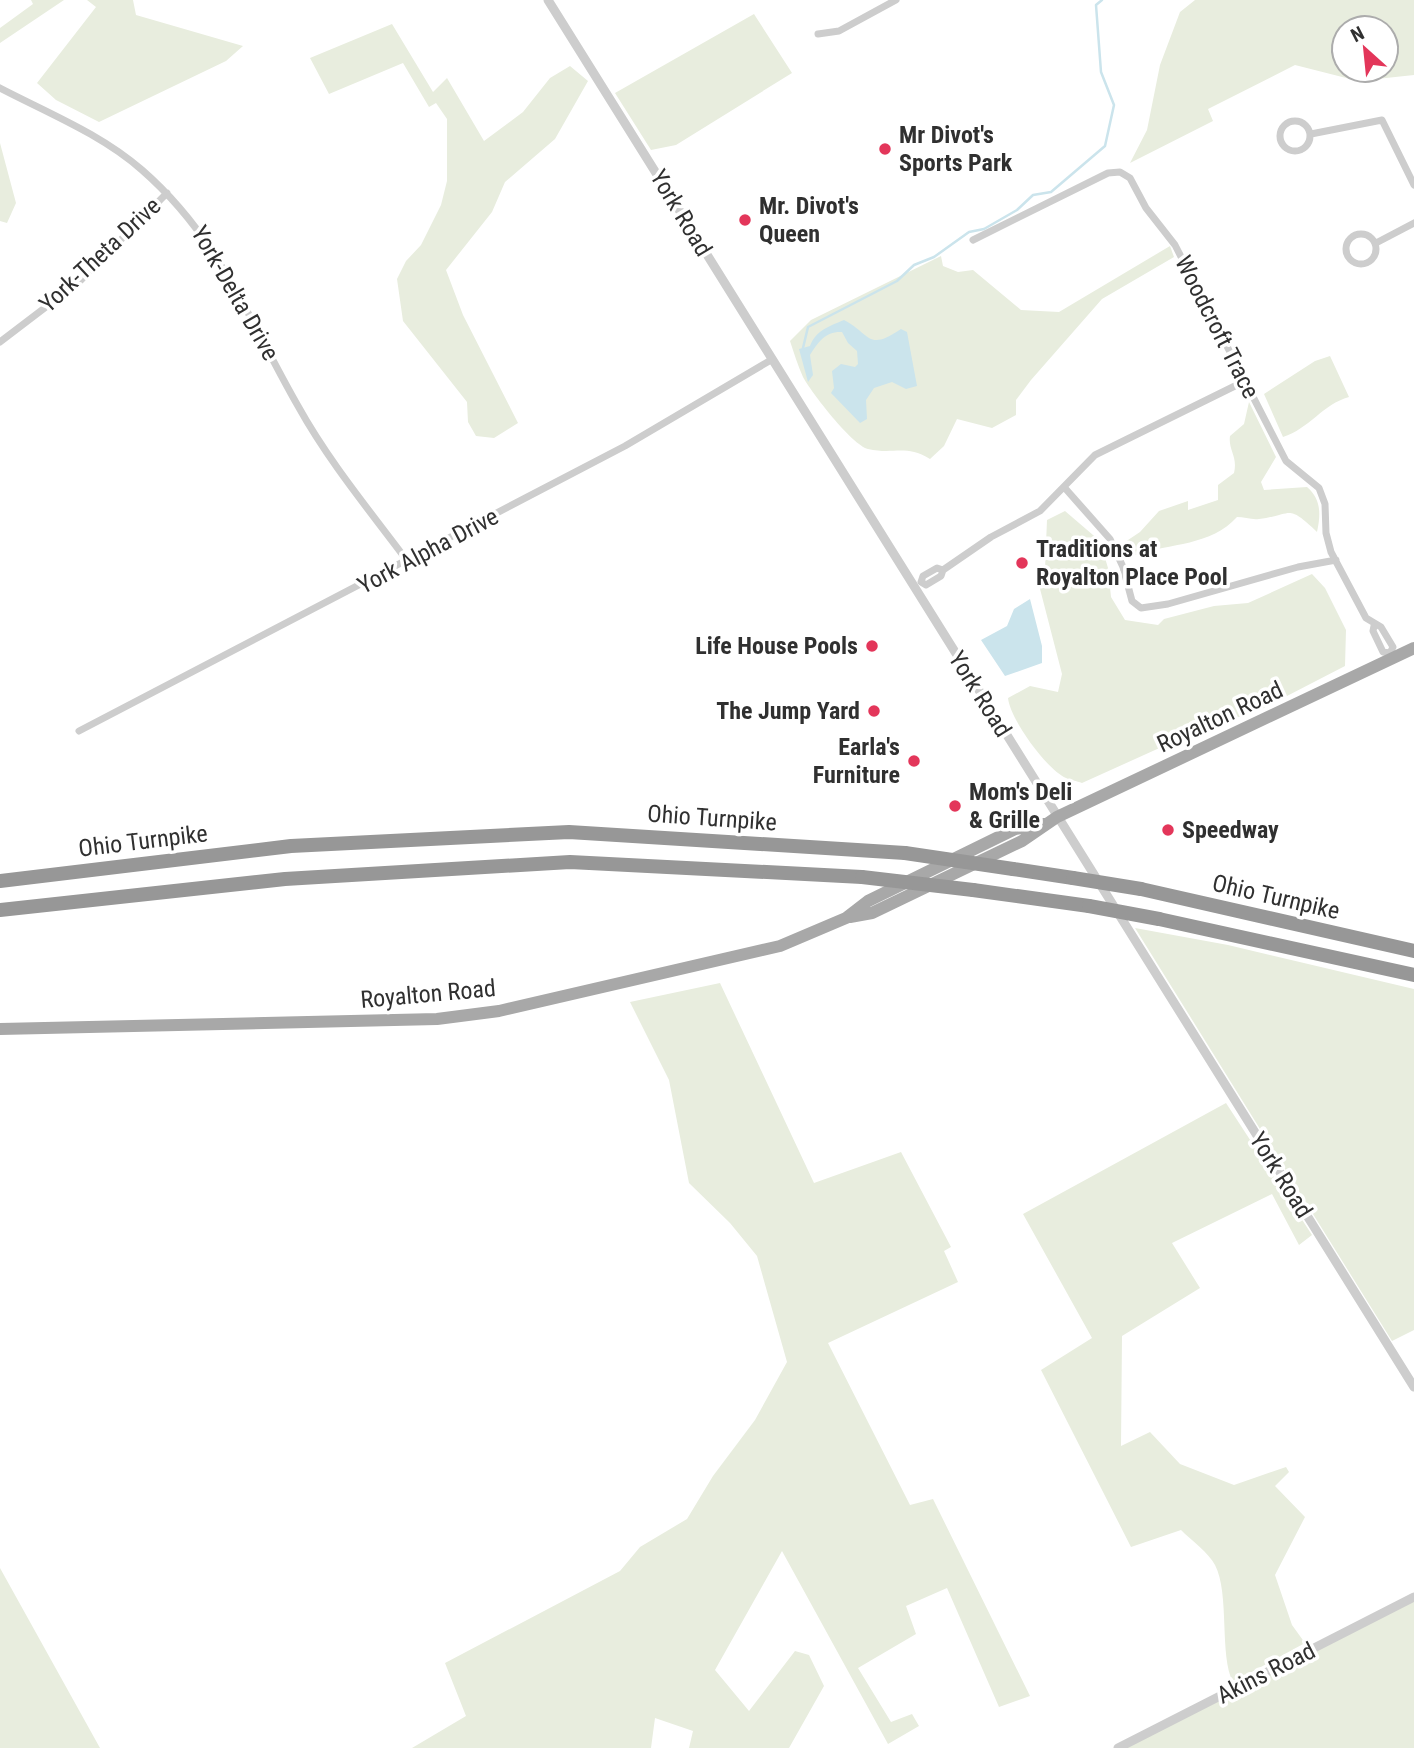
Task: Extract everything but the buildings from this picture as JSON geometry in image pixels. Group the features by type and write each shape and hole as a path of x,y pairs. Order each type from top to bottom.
{"highway":[{"name":"Ohio Turnpike","path":"0,881 291,846 569,832 905,853 1141,889 1414,951"},
{"name":"Ohio Turnpike","path":"0,909 285,879 570,862 862,877 973,890 1159,919 1414,975"}],"main road":[{"name":"Royalton Road","path":"0,1029 462,1016 615,986 780,946 846,918 873,913 1021,841 1056,817 1391,656 1414,648"}],"street":[{"name":"York Road","path":"548,0 771,360 917,584 1056,817 1414,1387"},
{"path":"818,34 839,31 896,0"},
{"name":"York-Delta Drive","path":"0,88 94,136 140,168 192,219 212,247 300,409 343,477 408,562"},
{"path":"1311,134 1381,120 1414,185"},
{"path":"1292,121 1302,122 1311,134 1307,147 1299,152 1286,149 1280,141 1284,126 1292,121"},
{"name":"Woodcroft Trace","path":"974,240 1116,172 1130,178 1146,208 1180,255 1289,466 1316,483 1321,492 1327,539 1366,618 1374,626 1373,631 1383,652 1391,656"},
{"name":"York-Theta Drive","path":"0,342 80,281 167,193"},
{"path":"1376,243 1414,223"},
{"path":"1356,234 1366,234 1376,243 1375,257 1368,264 1358,265 1347,256 1348,241 1356,234"},
{"name":"York Alpha Drive","path":"79,731 408,562 646,434 771,360"},
{"path":"917,584 923,576 937,568 943,570 991,537 1032,516 1095,455 1245,381"},
{"path":"1064,487 1110,539 1124,566 1132,601 1141,608 1168,604 1298,567 1336,560"},
{"name":"Akins Road","path":"1118,1748 1414,1597"}],"shaded area":[{"path":"31,0 64,0 0,43 0,28 33,4"},
{"path":"87,0 133,0 136,15 243,46 226,61 99,122 56,100 37,83 96,7"},
{"path":"1195,0 1414,0 1414,75 1400,76 1400,14 1330,14 1330,74 1295,65 1208,109 1213,121 1130,163 1147,130 1160,65 1180,12"},
{"path":"754,14 792,73 676,145 651,150 615,93"},
{"path":"392,24 433,92 447,78 484,141 523,112 550,78 570,66 588,81 555,139 505,182 492,212 446,270 463,315 518,423 494,438 476,436 468,422 467,402 403,321 397,279 406,261 421,245 441,205 447,181 447,119 436,103 429,107 403,63 329,94 310,58"},
{"path":"0,143 16,203 7,223 0,221"},
{"path":"1170,246 1174,257 1102,299 1016,400 1016,415 992,428 957,419 944,446 930,459 913,452 868,449 852,438 807,384 790,341 811,320 941,256 943,266 958,272 973,270 1021,310 1059,312"},
{"path":"1330,356 1349,397 1331,405 1301,428 1283,437 1264,394 1315,361"},
{"path":"1249,402 1276,457 1261,482 1264,490 1307,487 1319,507 1317,532 1300,517 1289,513 1256,519 1237,517 1227,526 1203,539 1135,555 1129,554 1125,542 1140,532 1159,511 1188,501 1188,510 1218,500 1218,485 1234,473 1235,462 1230,436 1244,424"},
{"path":"1065,511 1100,541 1108,568 1111,597 1125,620 1158,625 1164,619 1214,606 1248,603 1312,574 1325,588 1346,630 1345,666 1252,714 1217,722 1082,783 1066,778 1049,765 1030,742 1015,718 1008,698 1030,686 1058,692 1062,674 1039,585 1045,569 1047,520"},
{"path":"1135,928 1228,945 1414,989 1414,1330 1392,1341"},
{"path":"720,983 814,1183 901,1152 951,1247 944,1251 958,1282 828,1343 910,1505 933,1499 1030,1696 999,1707 947,1588 906,1606 916,1634 858,1668 891,1722 912,1714 919,1726 888,1744 782,1551 715,1670 749,1711 795,1651 809,1655 824,1686 789,1748 689,1748 693,1731 655,1718 651,1748 412,1748 466,1716 445,1663 620,1571 640,1547 687,1519 713,1476 755,1420 787,1362 757,1256 730,1223 689,1183 669,1080 630,1002"},
{"path":"1226,1103 1312,1235 1299,1245 1272,1194 1172,1243 1200,1288 1122,1336 1121,1446 1150,1432 1180,1464 1234,1485 1286,1467 1289,1472 1275,1486 1305,1517 1275,1575 1292,1625 1305,1643 1233,1682 1226,1657 1220,1577 1212,1560 1181,1530 1131,1547 1041,1370 1092,1338 1023,1214"},
{"path":"0,1568 100,1748 0,1748"},
{"path":"1414,1595 1414,1748 1116,1748"}],"water":[{"path":"844,320 875,340 890,336 901,329 907,332 917,386 906,389 892,382 874,388 866,400 867,419 860,423 831,393 834,388 832,371 841,364 855,367 858,364 857,351 848,343 842,332 827,335 813,350 810,355 813,375 808,382 799,349 810,346 820,332"},
{"path":"1030,599 1042,646 1042,663 1005,676 981,640 1007,626 1014,609"}],"waterway":[{"path":"803,348 808,327 897,281 914,265 934,257 969,232 984,229 1017,210 1033,195 1051,192 1105,146 1114,105 1101,72 1096,5 1102,0"}],"place":[{"name":"Mr Divot's Sports Park","path":"885,149"},
{"name":"Mr. Divot's Queen","path":"745,220"},
{"name":"Traditions at Royalton Place Pool","path":"1022,563"},
{"name":"Life House Pools","path":"872,646"},
{"name":"The Jump Yard","path":"874,711"},
{"name":"Earla's Furniture","path":"914,761"},
{"name":"Mom's Deli & Grille","path":"955,806"},
{"name":"Speedway","path":"1168,830"}]}
